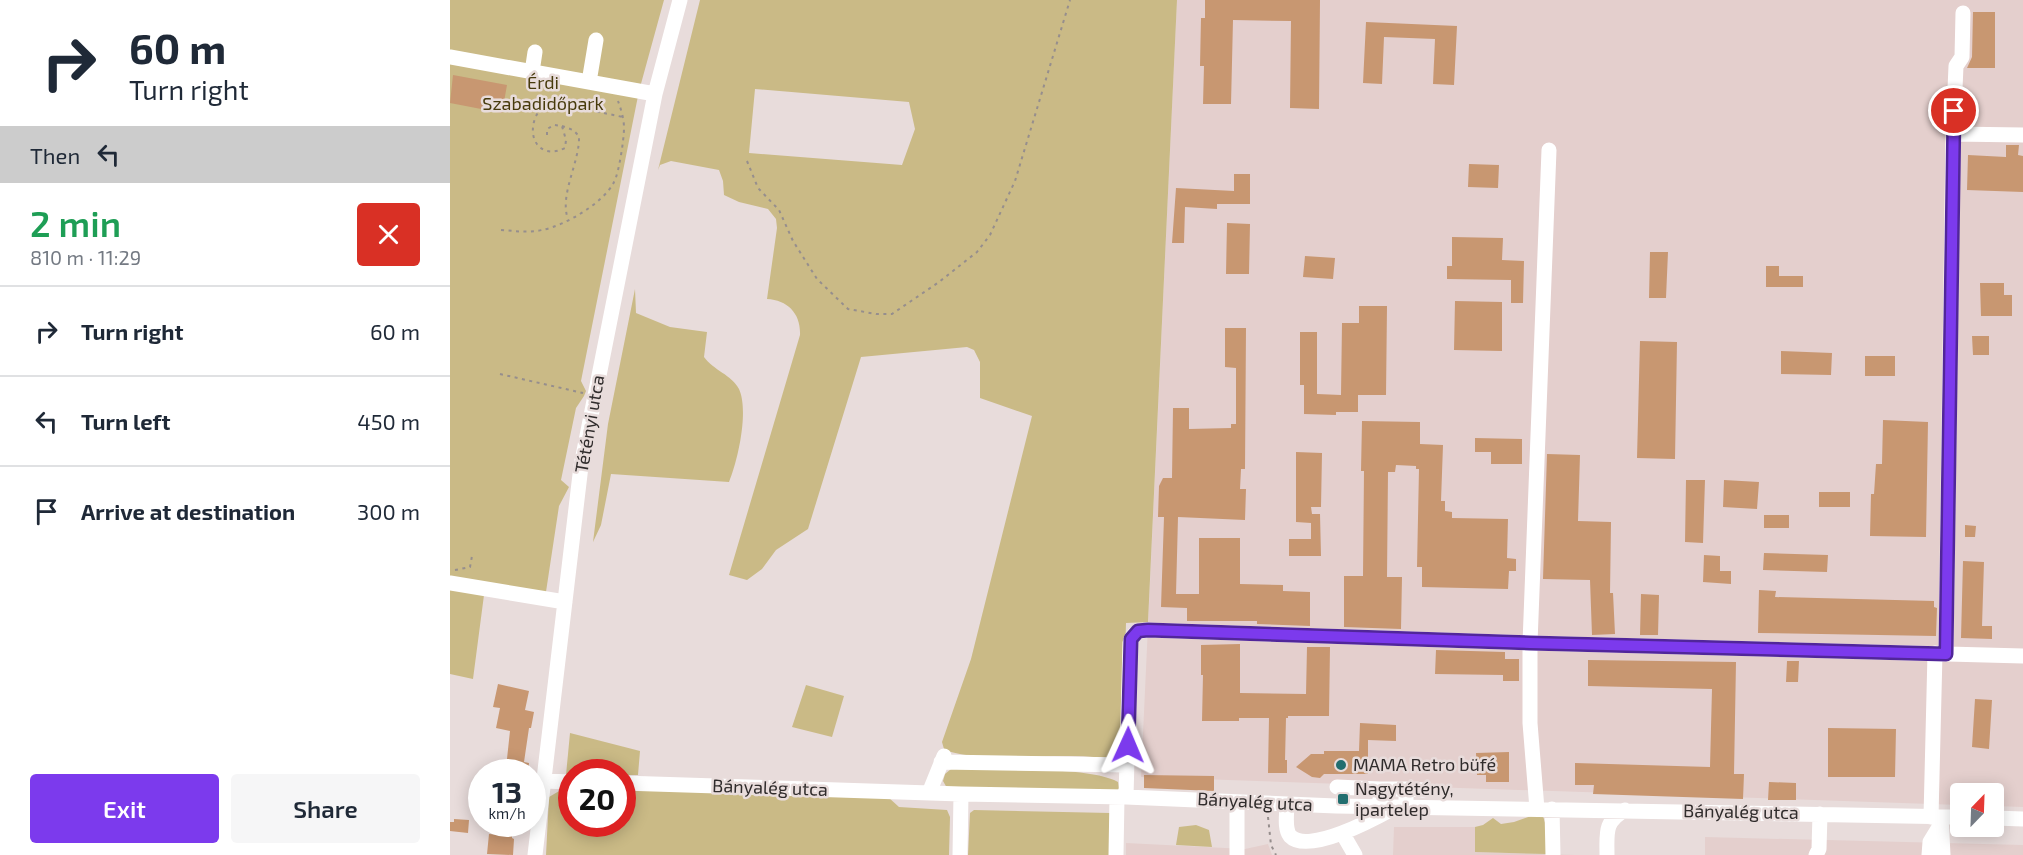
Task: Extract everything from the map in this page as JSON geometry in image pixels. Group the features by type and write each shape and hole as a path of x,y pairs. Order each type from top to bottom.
{"street":[{"name":"Tétényi utca","path":"546,764 581,466 656,94 680,0"},
{"path":"1943,855 1938,819 1940,653 1953,134 1956,66 1962,57 1964,13"},
{"path":"589,82 596,40"},
{"path":"532,72 535,52"},
{"path":"450,57 656,94"},
{"path":"1953,134 2023,135"},
{"path":"1549,150 1530,643 1530,723 1553,855"},
{"path":"450,583 565,602"},
{"path":"1116,855 1127,765 1130,643 1133,635 1138,631 2023,656"},
{"path":"929,793 943,759 1127,765"},
{"name":"Bányalég utca","path":"636,783 1122,797 1380,807 1625,810 1950,818"},
{"path":"1337,787 1424,789"},
{"path":"1380,789 1380,807"},
{"path":"1287,804 1289,835 1298,844 1311,846 1326,844 1401,807 1406,789"},
{"path":"960,855 961,794"},
{"path":"1237,802 1237,855"},
{"path":"1588,810 1597,814 1607,828 1607,855"},
{"path":"1607,828 1617,814 1625,810"},
{"path":"1816,855 1819,849 1820,814"},
{"path":"2004,818 2023,819"},
{"path":"1929,855 1930,842 1938,819"},
{"path":"1344,836 1355,855"},
{"name":"Tétényi utca","path":"536,855 538,837"}],"path":[{"path":"747,161 758,188 779,210 793,241 817,279 848,309 876,314 892,314 939,282 977,252 990,236 1016,182 1070,0"},
{"path":"501,230 522,232 544,230 568,220 589,208 615,182 624,128 615,86"},
{"path":"562,126 566,140 565,148 556,152 542,149 534,143 532,132 536,115 545,104 555,103 622,117"},
{"path":"547,135 548,129 554,125 573,130 579,136 579,147 566,201 565,211 568,220"},
{"path":"500,374 594,395"},
{"path":"470,567 472,556"}],"shaded area":[{"path":"1177,0 2023,0 2023,807 2004,806 2004,783 1950,783 1950,805 1141,777"},
{"path":"1394,827 1475,827 1475,852 1575,855 1393,855"},
{"path":"1705,837 2023,845 2023,855 1705,855"},
{"path":"1126,843 1245,849 1268,844 1272,855 1126,855"}],"green space":[{"name":"Érdi Szabadidőpark","path":"450,0 664,0 639,91 581,381 586,391 576,408 561,480 569,487 559,506 544,605 484,595 473,679 450,674"},
{"path":"700,0 1177,0 1148,622 1126,623 1122,759 1077,756 987,757 955,753 944,749 942,742 971,659 1032,416 980,398 980,362 974,350 967,347 861,357 808,529 776,550 762,569 747,580 729,575 800,335 800,327 796,315 787,305 767,299 777,228 776,219 768,209 739,202 724,195 719,170 671,161 660,165 658,170","holes":["755,89 909,102 915,129 902,165 749,153"]},
{"path":"635,289 636,313 670,327 707,332 704,357 736,384 742,398 741,436 729,482 611,474 601,525 593,542 608,424"},
{"path":"806,685 844,696 832,737 792,727"},
{"path":"570,733 640,751 638,775 636,775 636,759 568,759"},
{"path":"951,769 1056,770 1092,774 1118,782 1119,788 1113,797 947,788 943,781 945,774"},
{"path":"636,789 888,797 899,807 947,810 950,817 949,855 546,855 549,797 558,792 558,837 636,837"},
{"path":"974,810 1110,813 1109,855 968,855 970,813"},
{"path":"1531,816 1543,816 1546,826 1546,854 1475,852 1475,827 1493,818 1501,824"},
{"path":"1196,825 1209,830 1212,847 1176,845 1179,827"}],"building":[{"path":"1205,0 1320,0 1319,109 1290,108 1291,21 1233,20 1231,104 1203,104 1204,66 1200,66 1201,18 1205,18"},
{"path":"1973,12 1995,12 1995,68 1967,68 1972,57"},
{"path":"1366,22 1457,26 1454,85 1433,84 1435,39 1384,37 1382,84 1363,83"},
{"path":"453,75 507,85 502,113 450,103"},
{"path":"2006,145 2019,145 2018,155 2023,156 2023,192 1967,190 1968,155 2006,157"},
{"path":"1469,164 1499,165 1498,188 1468,187"},
{"path":"1234,174 1250,174 1250,204 1217,204 1217,209 1185,207 1184,243 1172,243 1176,188 1234,191"},
{"path":"1227,223 1250,224 1249,274 1226,274"},
{"path":"1452,237 1503,238 1502,260 1524,261 1523,303 1511,303 1511,280 1447,279 1447,266 1452,266"},
{"path":"1650,252 1668,252 1666,298 1649,298"},
{"path":"1305,256 1335,258 1333,279 1303,277"},
{"path":"1766,266 1779,266 1779,276 1803,276 1803,287 1766,287"},
{"path":"1980,283 2004,283 2004,295 2012,295 2012,316 1981,316"},
{"path":"1455,301 1502,302 1502,351 1454,350"},
{"path":"1359,306 1387,306 1386,395 1358,395 1358,412 1336,412 1336,415 1304,414 1304,385 1300,385 1300,332 1317,332 1317,394 1341,395 1342,323 1359,323"},
{"path":"1225,328 1246,328 1245,469 1241,469 1240,489 1246,489 1245,520 1178,517 1176,594 1199,594 1199,538 1240,538 1240,584 1283,585 1283,591 1310,592 1310,626 1257,624 1257,621 1187,621 1187,608 1161,607 1164,517 1158,517 1159,486 1163,478 1172,478 1173,408 1189,408 1189,429 1231,428 1231,424 1236,424 1236,368 1225,367"},
{"path":"1972,336 1989,336 1989,355 1973,355"},
{"path":"1640,341 1677,342 1675,459 1637,458"},
{"path":"1781,351 1832,353 1831,375 1781,374"},
{"path":"1865,356 1895,356 1895,376 1865,376"},
{"path":"1883,420 1928,422 1926,537 1870,536 1871,494 1874,494 1876,464 1882,464"},
{"path":"1362,421 1420,422 1420,444 1443,445 1441,501 1445,501 1445,511 1452,512 1452,518 1508,519 1507,558 1516,559 1516,571 1509,571 1508,589 1422,587 1422,567 1417,567 1419,469 1416,469 1416,466 1396,465 1395,472 1388,472 1387,577 1402,577 1401,629 1344,627 1344,576 1363,576"},
{"path":"1475,438 1522,439 1522,464 1491,464 1491,452 1475,452"},
{"path":"1296,452 1322,453 1321,507 1311,507 1312,514 1320,514 1321,556 1289,556 1289,539 1311,539 1311,523 1296,522"},
{"path":"1547,454 1580,455 1578,521 1611,522 1610,593 1613,593 1615,634 1592,635 1590,580 1543,579"},
{"path":"1686,480 1705,480 1703,543 1685,542"},
{"path":"1724,480 1759,482 1757,509 1723,507"},
{"path":"1819,492 1850,492 1850,507 1819,507"},
{"path":"1764,515 1789,515 1789,528 1764,528"},
{"path":"1965,525 1976,526 1975,537 1965,537"},
{"path":"1764,553 1828,555 1827,572 1763,570"},
{"path":"1704,555 1720,556 1720,571 1731,571 1731,584 1703,582"},
{"path":"1963,561 1984,562 1982,626 1992,626 1992,639 1961,638"},
{"path":"1759,590 1776,591 1775,597 1934,601 1934,607 1937,608 1936,636 1758,633"},
{"path":"1641,594 1659,595 1658,635 1640,635"},
{"path":"1240,644 1240,693 1306,694 1307,647 1330,647 1329,716 1288,716 1286,718 1287,773 1268,773 1269,718 1202,721 1201,645"},
{"path":"1436,650 1505,652 1505,659 1519,659 1519,681 1503,681 1503,675 1435,674"},
{"path":"1588,660 1736,662 1734,774 1744,774 1743,799 1593,794 1594,785 1575,785 1575,763 1710,767 1712,689 1588,686"},
{"path":"1787,661 1799,661 1798,682 1786,682"},
{"path":"498,684 529,691 525,710 534,712 524,759 507,759 510,731 496,728 500,708 493,707"},
{"path":"1975,699 1992,700 1989,749 1972,747"},
{"path":"1360,723 1396,725 1396,741 1368,740 1368,774 1324,774 1320,778 1312,777 1296,767 1311,754 1324,754 1324,751 1359,751"},
{"path":"1828,728 1896,729 1895,777 1828,777"},
{"path":"1509,752 1509,782 1486,782 1486,775 1477,775 1476,753"},
{"path":"1144,775 1214,776 1214,791 1144,788"},
{"path":"1769,782 1796,783 1796,800 1768,800"},
{"path":"454,819 468,820 468,833 450,831 450,822 454,822"},
{"path":"489,837 512,837 514,839 513,855 487,854"}],"place":[{"name":"MAMA Retro büfé","path":"1341,765"},
{"name":"Nagytétény, ipartelep","path":"1343,799"}],"route":[{"path":"1128,745 1130,643 1133,635 1138,631 1946,654 1954,111"}]}
